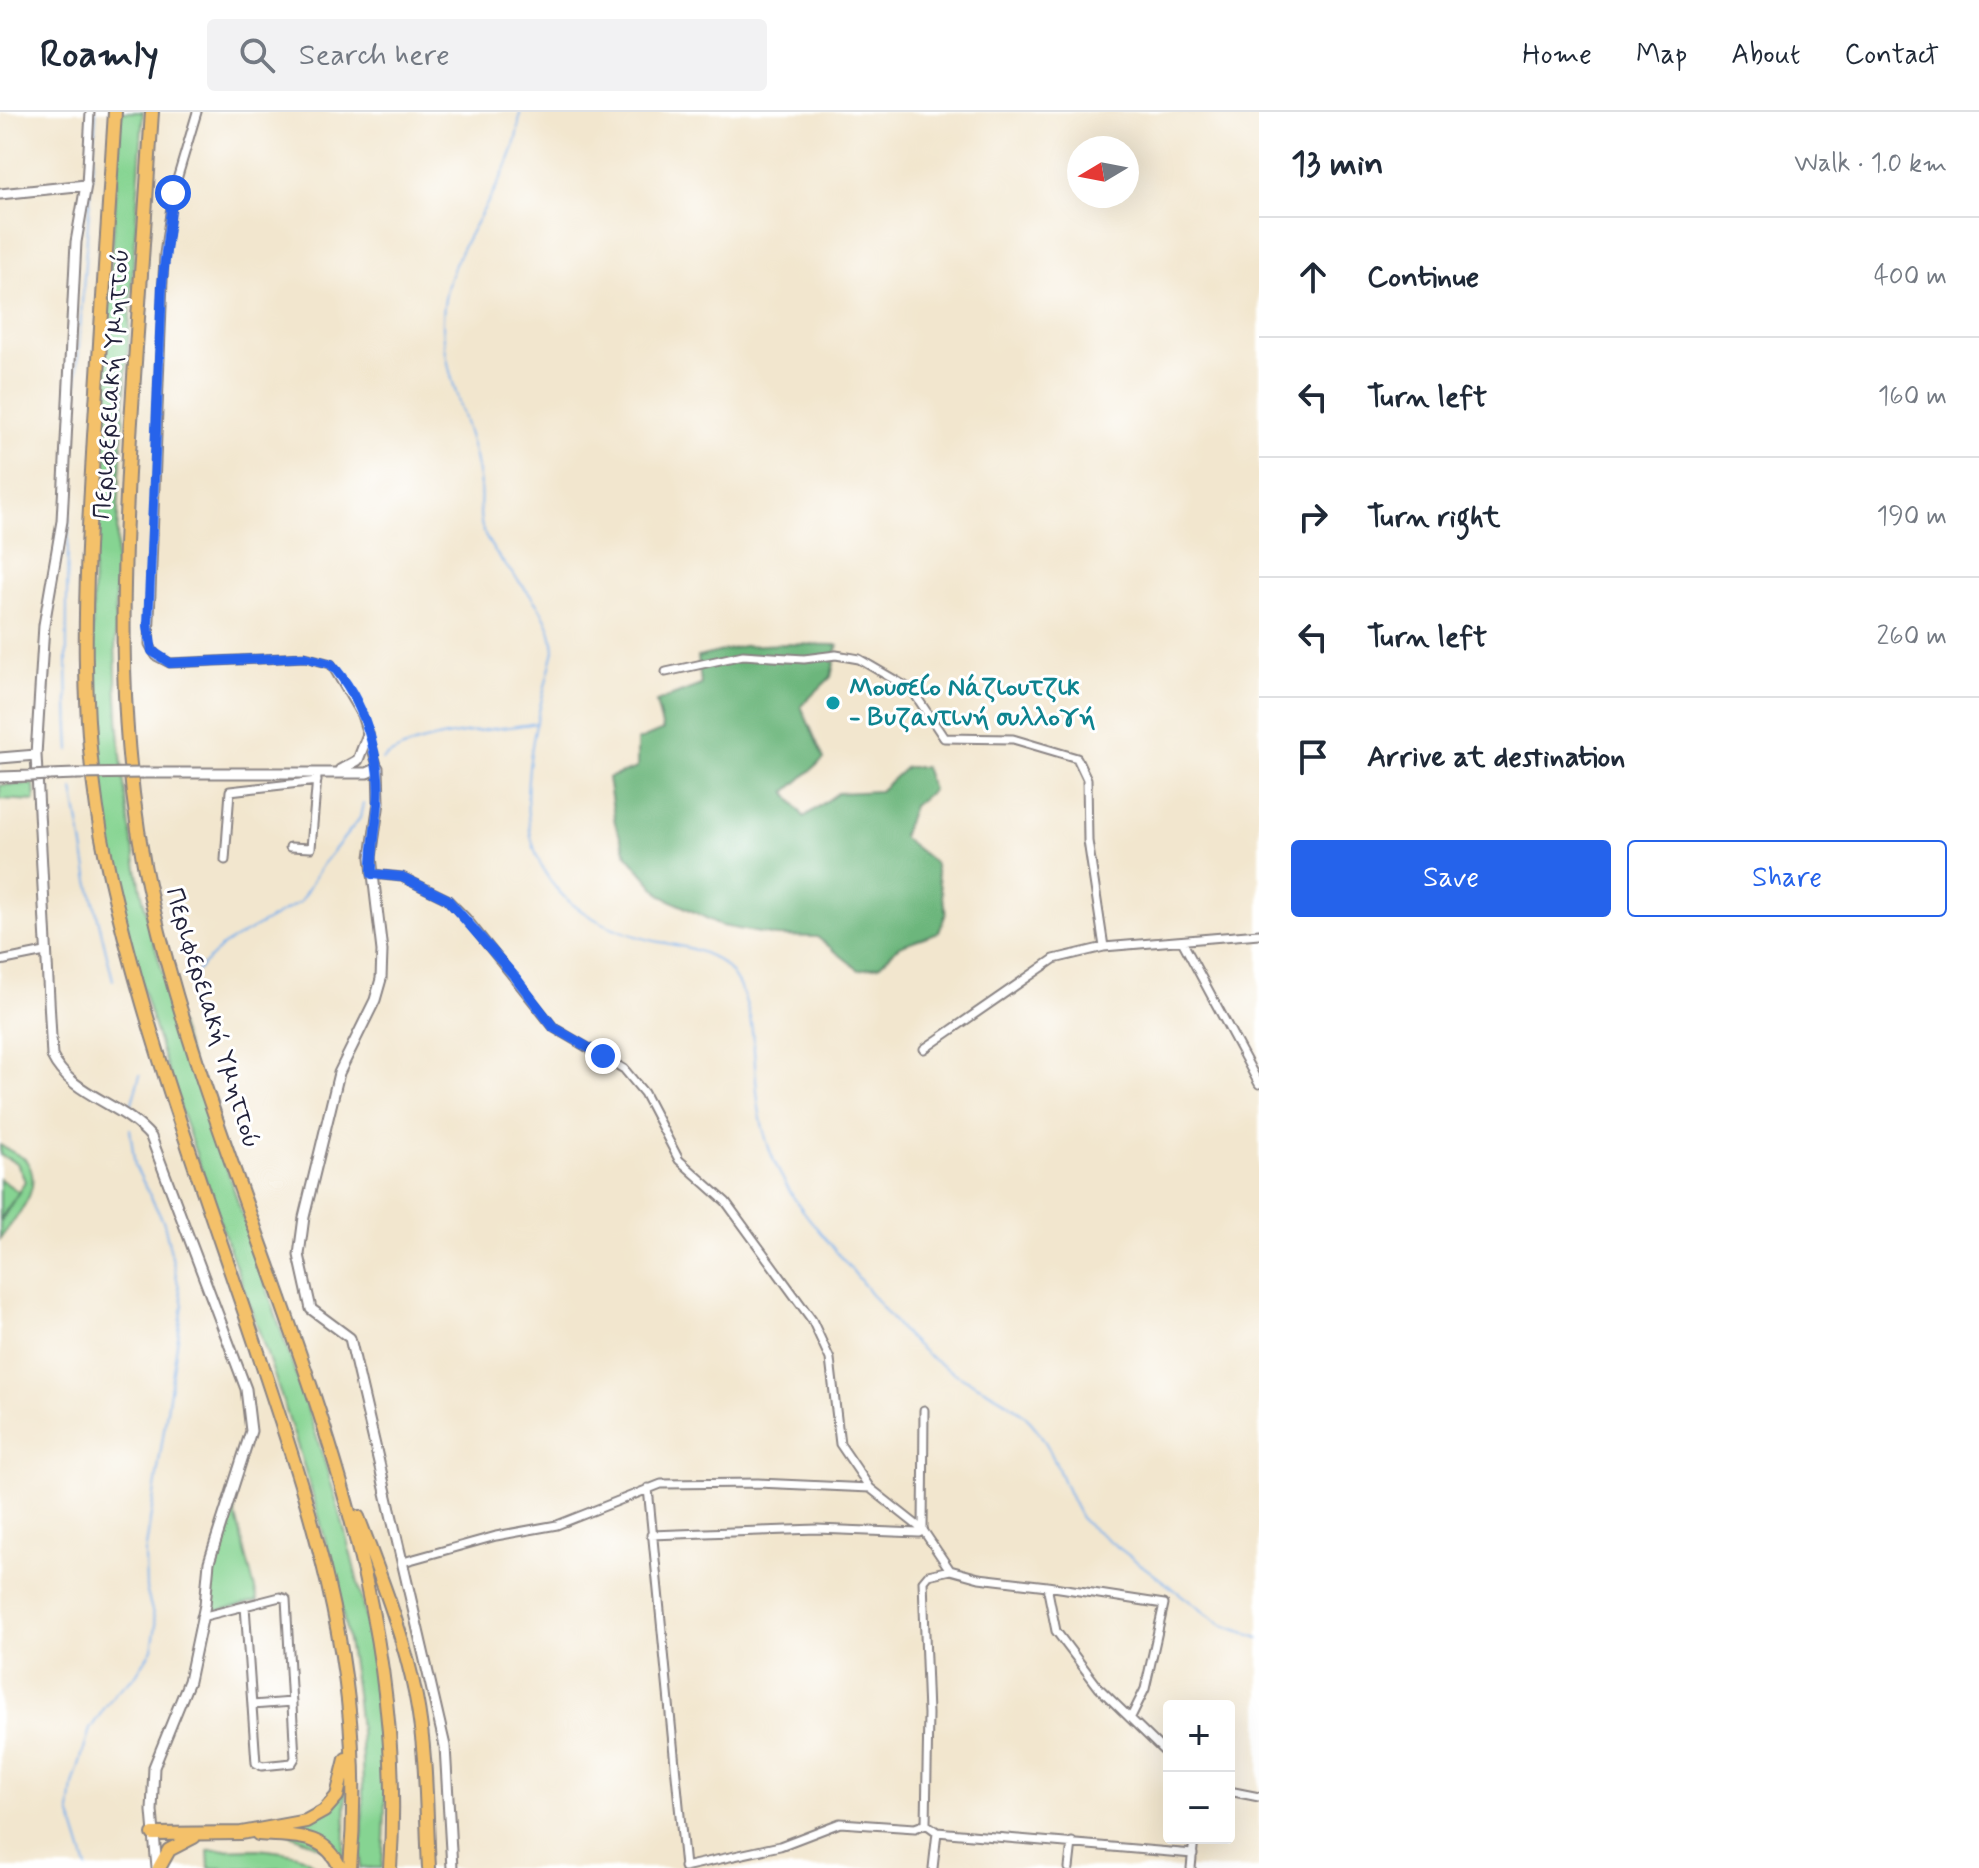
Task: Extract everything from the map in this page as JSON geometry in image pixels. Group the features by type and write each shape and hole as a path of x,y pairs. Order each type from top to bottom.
{"highway":[{"name":"Περιφερειακή Υμηττού","path":"115,112 86,591 86,692 96,796 108,868 141,996 290,1448 327,1571 344,1656 351,1713 350,1868"},
{"name":"Περιφερειακή Υμηττού","path":"152,112 122,576 122,685 130,781 146,877 169,971 364,1563 384,1664 392,1777 390,1868"},
{"path":"322,1429 349,1490 410,1669 424,1753 429,1868"},
{"path":"154,1838 241,1833 306,1821 331,1804 345,1774 351,1713"},
{"path":"241,1833 315,1840 329,1849 340,1868"},
{"path":"158,1868 169,1850 191,1838"}],"street":[{"path":"90,112 86,185 76,242 62,521 44,625 36,755 52,1056 69,1079 134,1118 151,1137 250,1404 251,1431 209,1562 186,1690 154,1762 154,1838 158,1868"},
{"path":"197,112 173,193 164,254 149,644 156,656 170,663 305,657 323,660 338,671 368,734 378,768 379,794 372,874 382,951 381,979 375,1000 339,1073 304,1217 299,1255 311,1309 350,1338 445,1746 452,1868"},
{"path":"0,194 86,185"},
{"path":"666,672 743,655 804,659 836,655 859,659 912,690 944,738 1013,739 1077,758 1087,779 1088,841 1104,947"},
{"path":"354,768 365,748 368,734"},
{"path":"0,758 36,755"},
{"path":"354,768 372,783 379,794"},
{"path":"225,860 230,791 340,770 378,768"},
{"path":"0,777 143,773 318,776"},
{"path":"290,847 311,848 318,776"},
{"path":"372,874 402,877 447,899 507,967 554,1028 624,1069 644,1093 679,1160 726,1202 812,1320 830,1359 837,1435 870,1488 923,1530 950,1570"},
{"path":"924,1049 1054,959 1104,947 1259,934"},
{"path":"1182,941 1259,1084"},
{"path":"0,961 45,952"},
{"path":"923,1530 924,1410"},
{"path":"403,1562 496,1536 557,1525 648,1488 677,1482 870,1488"},
{"path":"648,1488 684,1868 780,1846 840,1823 915,1828 926,1824"},
{"path":"651,1535 761,1530 919,1533 923,1530"},
{"path":"926,1824 928,1714 923,1581 928,1575 950,1570 979,1578 1164,1604 1145,1689 1131,1717"},
{"path":"1047,1586 1056,1631 1099,1688 1163,1750"},
{"path":"201,1617 280,1597 286,1599 295,1758 290,1764 262,1766 256,1763 245,1606"},
{"path":"252,1705 292,1702"},
{"path":"1235,1792 1259,1797"},
{"path":"926,1824 937,1832 1193,1854"},
{"path":"933,1868 937,1832"},
{"path":"1069,1868 1072,1842"},
{"path":"1191,1868 1194,1844"}],"green space":[{"path":"121,112 143,112 115,593 118,711 130,832 148,919 169,994 314,1427 350,1551 376,1676 383,1739 385,1803 382,1868 360,1868 363,1803 361,1738 354,1675 328,1550 292,1427 160,1046 124,916 102,797 93,692 93,586"},
{"path":"838,645 831,677 801,706 824,759 786,792 804,817 838,793 880,791 906,767 924,767 932,790 913,806 902,837 934,862 946,913 939,932 899,946 879,966 859,970 817,937 776,936 722,926 662,896 627,855 615,823 608,778 637,768 637,741 663,730 656,702 701,685 698,657 743,646"},
{"path":"34,784 35,801 0,799 0,785"},
{"path":"0,1145 25,1159 33,1180 27,1201 0,1239 0,1223 25,1181 17,1163 0,1155"},
{"path":"0,1179 19,1192 0,1219"},
{"path":"233,1505 258,1601 213,1612 209,1575"},
{"path":"346,1788 344,1867 337,1854 286,1832 340,1799"},
{"path":"259,1849 298,1855 317,1868 209,1868 208,1850"}],"waterway":[{"path":"70,750 67,670 69,511 96,112"},
{"path":"520,112 506,168 453,269 445,296 443,326 449,366 477,466 484,533 503,563 536,603 551,633 554,651 532,743 527,787 529,827 540,864 562,895 598,921 650,940 695,950 725,966 740,987 749,1015 761,1119 769,1147 787,1186 814,1225 891,1319 925,1353 1015,1408 1035,1427 1044,1439 1083,1521 1220,1624 1259,1638"},
{"path":"382,760 414,744 434,739 537,723"},
{"path":"73,789 89,881 113,980"},
{"path":"197,971 222,946 300,902 322,865 360,818 363,803"},
{"path":"131,1106 140,1075"},
{"path":"87,1868 70,1812 73,1785 90,1729 115,1693 136,1675 152,1649 156,1625 146,1589 145,1554 183,1305 164,1223 135,1166 130,1129"}],"place":[{"name":"Μουσείο Νάζιουτζικ - Βυζαντινή συλλογή","path":"833,703"}],"route":[{"path":"173,193 164,254 159,352 148,626 152,651 161,660 170,663 305,657 331,664 338,671 361,715 376,756 379,802 371,857 372,874 402,877 447,899 516,978 554,1028 603,1056"}]}
